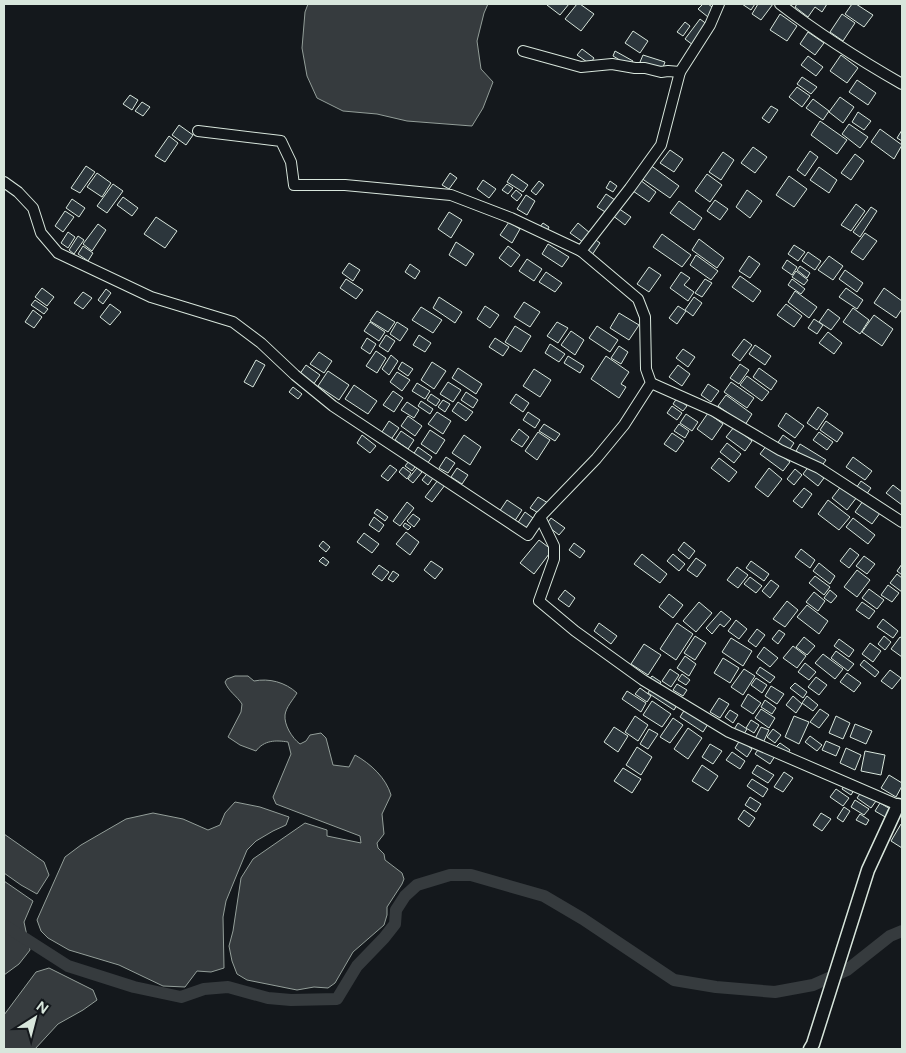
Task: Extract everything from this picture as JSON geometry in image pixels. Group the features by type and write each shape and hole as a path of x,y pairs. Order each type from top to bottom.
{"street":[{"path":"581,251 630,188 660,145 680,72 710,25 719,4"},
{"path":"780,4 863,62 902,84"},
{"path":"523,51 581,67 612,64 646,68 661,72 680,72"},
{"path":"198,131 281,141 291,162 294,185 345,185 451,195 510,218 581,251 638,299 645,316 646,369 651,383 714,410 780,450 819,468 902,522"},
{"path":"4,182 18,192 33,208 41,233 58,253 151,297 233,322 261,342 295,375 333,406 528,535 540,517 596,459 624,425 651,383"},
{"path":"540,517 554,546 554,558 539,601 575,631 643,680 729,732 900,806 868,870 812,1047"}],"shaded area":[{"path":"308,4 488,4 477,41 481,69 493,82 483,108 472,126 407,121 377,114 343,111 317,98 307,76 302,48 305,12"},
{"path":"235,676 248,676 254,681 277,682 292,689 297,693 285,715 291,735 300,744 306,741 310,735 321,733 326,738 333,765 349,767 355,755 377,772 386,783 391,795 382,814 384,834 377,843 378,848 384,854 385,860 402,873 404,879 387,907 384,925 353,952 335,983 328,988 314,987 297,990 247,980 237,974 232,961 229,946 241,878 253,859 305,823 327,830 327,836 361,843 360,836 276,804 273,797 291,754 288,742 266,743 256,751 240,745 228,737 241,712 242,704 225,682 227,679"},
{"path":"235,802 260,807 289,817 286,825 256,841 247,850 226,901 223,917 224,968 211,972 197,971 185,987 163,986 119,965 69,950 48,938 41,931 37,920 65,857 81,845 126,819 153,813 183,819 208,830 220,825 225,813"},
{"path":"4,834 44,862 49,875 37,894 4,873"},
{"path":"4,881 33,901 24,922 30,950 19,964 4,975"},
{"path":"49,968 93,990 97,1000 58,1024 35,1049 4,1049 4,1015 36,972"}],"building":[{"path":"548,4 569,4 560,15"},
{"path":"577,4 580,4 594,14 581,31 565,19"},
{"path":"703,4 708,4 715,9 708,17 698,9"},
{"path":"742,4 755,4 751,10"},
{"path":"758,4 773,4 761,20 752,14"},
{"path":"797,4 827,4 822,12 815,7 808,17 795,7"},
{"path":"852,4 856,4 873,15 864,27 845,14"},
{"path":"780,14 797,26 787,41 770,30"},
{"path":"842,14 855,23 843,41 830,32"},
{"path":"700,19 708,25 693,45 685,39"},
{"path":"685,22 690,26 683,36 677,32"},
{"path":"633,31 648,41 640,53 625,43"},
{"path":"808,32 824,43 815,55 800,44"},
{"path":"582,49 594,58 590,64 577,55"},
{"path":"615,51 633,61 630,66 613,56"},
{"path":"643,55 665,62 662,70 640,62"},
{"path":"841,55 858,68 847,83 830,71"},
{"path":"808,56 823,67 816,76 801,65"},
{"path":"802,77 817,87 811,94 797,84"},
{"path":"857,80 876,93 868,105 849,92"},
{"path":"797,87 810,96 802,107 789,97"},
{"path":"130,95 138,100 132,110 123,104"},
{"path":"840,97 854,107 843,123 829,112"},
{"path":"813,99 829,111 823,120 806,108"},
{"path":"142,102 150,107 143,116 135,111"},
{"path":"771,106 778,110 769,123 762,118"},
{"path":"858,112 871,121 864,130 852,122"},
{"path":"820,121 847,140 837,154 811,135"},
{"path":"849,124 868,137 860,148 842,134"},
{"path":"179,125 193,135 186,145 172,135"},
{"path":"880,129 902,145 894,159 871,142"},
{"path":"902,130 902,141 897,138"},
{"path":"169,136 178,143 165,162 155,156"},
{"path":"753,147 767,157 755,173 741,163"},
{"path":"670,150 683,159 674,172 660,163"},
{"path":"810,151 818,157 805,176 797,170"},
{"path":"723,152 734,160 721,180 709,172"},
{"path":"855,154 864,161 851,180 841,173"},
{"path":"650,165 679,186 670,198 641,178"},
{"path":"86,166 95,172 80,193 71,188"},
{"path":"819,167 837,180 829,193 810,180"},
{"path":"97,173 111,183 102,197 87,187"},
{"path":"450,173 457,178 449,189 442,185"},
{"path":"512,174 528,185 523,192 507,182"},
{"path":"707,174 722,185 710,202 695,191"},
{"path":"789,176 807,189 794,207 776,195"},
{"path":"483,180 496,189 489,198 477,189"},
{"path":"640,180 656,192 649,202 633,191"},
{"path":"539,181 544,185 536,195 531,191"},
{"path":"610,181 617,186 613,192 606,188"},
{"path":"113,184 123,191 107,213 97,206"},
{"path":"507,184 513,188 508,194 502,190"},
{"path":"516,190 522,195 517,201 511,196"},
{"path":"747,190 762,201 750,218 736,207"},
{"path":"606,194 615,200 607,213 597,207"},
{"path":"526,195 535,201 527,215 517,209"},
{"path":"123,197 138,208 132,216 117,205"},
{"path":"72,199 85,208 79,217 66,208"},
{"path":"715,200 728,209 720,220 707,211"},
{"path":"679,201 702,218 694,230 670,213"},
{"path":"856,204 865,211 851,231 841,225"},
{"path":"871,207 877,211 860,237 853,232"},
{"path":"618,208 631,217 625,225 612,215"},
{"path":"65,211 74,217 63,232 55,226"},
{"path":"449,212 462,220 451,238 438,229"},
{"path":"156,217 177,231 165,248 144,234"},
{"path":"509,222 520,229 512,243 500,235"},
{"path":"543,223 549,227 546,233 539,228"},
{"path":"578,223 590,233 583,242 570,233"},
{"path":"98,224 106,230 92,251 83,244"},
{"path":"68,232 75,237 68,248 61,243"},
{"path":"865,233 877,241 863,260 851,252"},
{"path":"662,234 691,255 682,267 653,247"},
{"path":"78,236 84,240 74,254 69,250"},
{"path":"593,238 600,243 592,255 585,249"},
{"path":"699,239 724,258 717,268 692,250"},
{"path":"456,242 474,254 466,266 449,255"},
{"path":"548,244 569,257 562,267 542,254"},
{"path":"794,245 805,252 798,261 788,254"},
{"path":"83,246 93,253 88,261 78,254"},
{"path":"508,246 520,255 511,267 499,258"},
{"path":"808,252 821,261 815,270 802,261"},
{"path":"696,255 718,271 711,280 690,265"},
{"path":"749,256 760,264 750,278 739,271"},
{"path":"829,256 843,266 833,280 818,270"},
{"path":"527,259 542,269 534,281 519,271"},
{"path":"787,260 797,267 792,275 782,268"},
{"path":"349,263 360,270 353,281 342,273"},
{"path":"410,264 420,271 415,279 405,272"},
{"path":"800,266 810,273 807,278 797,270"},
{"path":"649,267 661,275 649,292 637,284"},
{"path":"845,270 863,283 857,292 839,279"},
{"path":"796,271 808,280 804,285 792,277"},
{"path":"546,272 562,283 555,292 539,282"},
{"path":"681,272 690,278 684,285 694,292 688,301 670,288"},
{"path":"740,276 761,291 753,302 732,287"},
{"path":"346,279 363,290 356,299 340,288"},
{"path":"705,279 712,283 702,297 695,293"},
{"path":"792,279 805,289 801,294 788,285"},
{"path":"42,288 54,297 47,306 35,297"},
{"path":"846,288 863,300 857,309 839,297"},
{"path":"884,288 902,301 902,309 896,318 874,303"},
{"path":"106,289 111,293 103,304 98,300"},
{"path":"795,291 817,307 809,318 788,302"},
{"path":"83,292 92,298 83,309 74,303"},
{"path":"439,297 462,312 455,323 433,308"},
{"path":"694,297 702,303 693,316 685,310"},
{"path":"35,300 48,309 44,314 31,305"},
{"path":"524,302 540,312 530,327 514,317"},
{"path":"110,304 121,312 110,325 100,317"},
{"path":"786,304 802,316 794,327 777,315"},
{"path":"485,306 499,315 490,328 477,319"},
{"path":"678,306 686,311 677,324 669,318"},
{"path":"421,307 442,320 433,333 412,320"},
{"path":"853,308 869,320 860,334 843,322"},
{"path":"828,309 840,318 831,330 819,322"},
{"path":"33,310 42,317 34,328 25,322"},
{"path":"377,311 395,322 388,332 370,321"},
{"path":"619,313 639,325 629,340 610,328"},
{"path":"874,315 893,329 882,346 862,332"},
{"path":"814,319 823,325 817,334 808,328"},
{"path":"370,322 385,332 379,341 364,331"},
{"path":"397,322 408,329 400,341 390,334"},
{"path":"557,322 568,328 558,343 547,336"},
{"path":"515,326 531,336 521,352 505,342"},
{"path":"597,326 618,340 610,352 589,338"},
{"path":"571,331 584,340 575,355 561,345"},
{"path":"828,332 842,343 834,354 819,343"},
{"path":"386,335 395,341 388,352 379,346"},
{"path":"419,335 431,343 425,352 413,345"},
{"path":"367,338 376,344 370,354 361,348"},
{"path":"495,338 509,347 503,356 489,347"},
{"path":"744,339 752,345 740,361 732,355"},
{"path":"550,344 565,354 559,362 545,353"},
{"path":"755,345 771,356 765,365 749,354"},
{"path":"619,346 628,352 621,364 611,358"},
{"path":"683,349 695,357 688,367 676,358"},
{"path":"376,351 386,358 377,373 366,366"},
{"path":"319,352 332,361 324,373 310,364"},
{"path":"391,355 398,361 389,375 382,369"},
{"path":"568,356 584,366 580,373 564,363"},
{"path":"606,356 629,372 621,384 626,387 619,398 591,379"},
{"path":"256,360 265,365 253,387 244,382"},
{"path":"402,362 413,369 408,376 398,369"},
{"path":"432,362 446,371 434,389 421,380"},
{"path":"740,364 749,370 739,384 730,378"},
{"path":"306,365 320,375 313,385 299,375"},
{"path":"678,365 690,374 682,386 669,377"},
{"path":"458,368 482,384 476,394 452,378"},
{"path":"759,368 777,381 771,390 753,377"},
{"path":"534,369 551,380 540,397 523,386"},
{"path":"328,371 349,385 339,400 318,386"},
{"path":"397,372 410,380 402,391 390,382"},
{"path":"747,376 769,392 762,401 740,385"},
{"path":"448,382 461,390 453,402 440,394"},
{"path":"731,382 754,398 747,408 724,392"},
{"path":"417,383 430,391 425,399 412,391"},
{"path":"708,384 719,391 711,402 701,395"},
{"path":"354,385 377,401 368,414 345,399"},
{"path":"293,387 302,394 298,399 289,392"},
{"path":"393,391 403,398 394,412 383,405"},
{"path":"466,392 478,400 473,408 461,400"},
{"path":"431,394 440,400 436,406 427,400"},
{"path":"516,394 529,403 523,412 510,403"},
{"path":"726,395 752,414 745,425 718,406"},
{"path":"677,398 687,406 683,411 673,404"},
{"path":"443,400 450,404 445,412 438,407"},
{"path":"421,401 433,409 430,414 418,406"},
{"path":"407,402 419,410 414,418 401,410"},
{"path":"458,402 473,412 466,421 452,411"},
{"path":"672,406 682,413 677,420 667,413"},
{"path":"818,407 828,414 817,430 807,423"},
{"path":"437,412 451,421 443,434 428,424"},
{"path":"528,412 540,420 535,428 523,420"},
{"path":"708,413 723,424 712,440 697,429"},
{"path":"786,413 804,426 795,438 778,426"},
{"path":"686,414 698,422 692,431 680,423"},
{"path":"408,416 422,426 415,436 401,426"},
{"path":"389,421 399,428 390,441 380,435"},
{"path":"826,421 843,433 837,442 820,430"},
{"path":"544,424 560,434 555,441 539,431"},
{"path":"679,424 689,431 685,438 674,431"},
{"path":"734,427 752,441 745,451 726,437"},
{"path":"519,429 529,437 522,447 511,440"},
{"path":"430,430 445,440 436,454 421,444"},
{"path":"401,431 414,440 408,449 395,440"},
{"path":"538,432 550,440 537,460 525,451"},
{"path":"819,432 833,442 827,450 813,440"},
{"path":"672,433 684,441 676,452 664,444"},
{"path":"362,435 376,446 370,453 357,443"},
{"path":"464,435 481,447 470,465 452,453"},
{"path":"783,435 794,443 788,452 777,444"},
{"path":"727,443 741,454 734,463 720,452"},
{"path":"800,444 826,460 821,467 796,451"},
{"path":"767,445 790,462 783,471 760,454"},
{"path":"418,447 432,457 427,464 413,455"},
{"path":"446,457 455,463 448,473 439,468"},
{"path":"853,457 872,471 865,480 846,467"},
{"path":"719,458 737,472 729,482 711,468"},
{"path":"409,461 415,467 412,471 405,466"},
{"path":"390,465 397,470 388,481 381,476"},
{"path":"809,466 824,478 818,486 803,474"},
{"path":"403,467 411,473 407,479 399,472"},
{"path":"417,468 422,472 413,483 408,479"},
{"path":"457,468 468,475 462,484 451,477"},
{"path":"769,468 782,479 768,497 755,487"},
{"path":"795,469 802,475 794,485 787,479"},
{"path":"429,471 435,475 428,485 422,480"},
{"path":"438,480 445,485 432,502 425,497"},
{"path":"861,481 871,488 866,495 856,488"},
{"path":"842,485 857,497 847,510 832,498"},
{"path":"893,485 902,492 902,505 886,493"},
{"path":"804,488 812,494 802,508 793,501"},
{"path":"538,497 548,503 540,514 530,508"},
{"path":"507,500 522,510 514,522 499,512"},
{"path":"828,500 850,517 839,530 818,514"},
{"path":"863,501 880,513 872,524 855,512"},
{"path":"407,502 414,508 400,526 393,521"},
{"path":"377,509 388,517 385,521 374,513"},
{"path":"525,512 533,518 525,530 517,524"},
{"path":"413,514 420,519 414,527 407,521"},
{"path":"374,517 384,525 379,532 369,525"},
{"path":"551,518 565,528 559,535 546,525"},
{"path":"853,518 875,535 868,544 846,527"},
{"path":"405,523 411,527 408,530 403,526"},
{"path":"406,532 419,542 410,555 396,544"},
{"path":"364,533 379,544 372,553 357,542"},
{"path":"539,540 552,550 534,574 520,563"},
{"path":"323,541 330,547 326,552 319,546"},
{"path":"684,542 695,551 689,559 678,550"},
{"path":"574,543 585,551 580,558 569,550"},
{"path":"850,548 859,555 849,568 840,561"},
{"path":"801,549 815,560 810,568 795,557"},
{"path":"642,554 667,574 660,583 634,564"},
{"path":"673,554 685,564 679,571 667,561"},
{"path":"864,556 875,564 867,574 856,566"},
{"path":"323,557 329,562 326,566 319,561"},
{"path":"696,558 706,565 697,577 687,570"},
{"path":"431,561 443,569 435,579 424,570"},
{"path":"751,561 769,574 764,581 746,568"},
{"path":"819,563 835,576 830,584 813,571"},
{"path":"902,564 902,575 897,571"},
{"path":"379,565 389,572 382,581 372,574"},
{"path":"737,567 748,575 738,588 727,580"},
{"path":"857,570 870,580 857,597 844,587"},
{"path":"393,571 399,575 393,582 388,579"},
{"path":"897,574 902,578 902,592 890,583"},
{"path":"815,576 830,587 824,595 809,583"},
{"path":"750,577 762,586 756,593 744,584"},
{"path":"771,580 779,586 770,598 762,591"},
{"path":"888,585 899,593 892,602 881,595"},
{"path":"869,589 884,600 877,609 862,598"},
{"path":"565,590 575,598 569,607 558,599"},
{"path":"830,590 837,596 831,603 824,598"},
{"path":"814,592 825,601 818,611 806,602"},
{"path":"669,594 683,605 673,618 659,607"},
{"path":"787,601 798,610 785,627 773,619"},
{"path":"699,602 712,613 696,632 683,621"},
{"path":"862,602 875,611 869,619 856,610"},
{"path":"807,605 828,621 819,634 797,617"},
{"path":"721,611 731,619 724,627 720,624 712,634 706,628"},
{"path":"883,619 898,631 893,638 877,627"},
{"path":"736,620 747,629 739,639 728,631"},
{"path":"599,623 617,636 611,644 594,631"},
{"path":"677,623 693,634 676,660 660,649"},
{"path":"757,629 765,635 756,647 748,641"},
{"path":"779,630 785,634 778,644 772,639"},
{"path":"695,636 706,643 695,660 684,653"},
{"path":"884,636 891,642 885,650 878,644"},
{"path":"804,637 815,646 807,655 796,647"},
{"path":"900,637 902,638 902,657 891,649"},
{"path":"731,638 752,651 743,666 722,652"},
{"path":"839,639 854,650 849,657 834,646"},
{"path":"870,643 881,651 873,662 862,654"},
{"path":"644,644 661,655 648,675 631,664"},
{"path":"793,646 806,656 797,668 783,658"},
{"path":"764,647 778,658 770,667 757,657"},
{"path":"836,651 854,664 848,671 831,658"},
{"path":"823,654 843,669 835,679 815,663"},
{"path":"685,656 696,664 689,676 677,668"},
{"path":"723,658 739,668 730,683 714,673"},
{"path":"864,660 879,672 875,677 860,665"},
{"path":"805,663 816,672 809,680 798,672"},
{"path":"760,667 775,677 770,683 756,673"},
{"path":"670,669 679,675 671,687 662,681"},
{"path":"744,669 755,676 743,695 731,687"},
{"path":"890,670 901,678 892,689 881,681"},
{"path":"847,673 861,683 854,692 840,682"},
{"path":"682,674 690,680 686,685 678,680"},
{"path":"652,676 661,682 658,687 648,681"},
{"path":"816,677 827,685 819,695 808,687"},
{"path":"756,678 767,685 762,693 751,685"},
{"path":"795,683 807,692 803,698 790,688"},
{"path":"677,684 687,690 683,696 673,690"},
{"path":"652,686 678,703 674,710 648,693"},
{"path":"771,686 784,694 777,704 765,696"},
{"path":"640,688 651,696 647,702 635,694"},
{"path":"627,691 646,703 641,712 622,699"},
{"path":"748,694 761,703 753,714 741,706"},
{"path":"793,696 802,704 796,713 786,705"},
{"path":"807,696 818,705 813,711 802,703"},
{"path":"719,698 729,704 720,718 710,712"},
{"path":"765,700 776,708 772,714 761,707"},
{"path":"652,701 671,714 662,727 643,715"},
{"path":"685,709 708,724 703,732 680,717"},
{"path":"761,709 775,718 769,728 755,718"},
{"path":"820,709 829,715 819,728 810,722"},
{"path":"730,710 738,715 733,723 725,717"},
{"path":"635,716 648,725 638,741 625,732"},
{"path":"794,716 809,722 799,744 785,737"},
{"path":"836,716 850,723 843,739 829,733"},
{"path":"673,718 683,725 670,743 660,737"},
{"path":"751,720 759,725 754,733 746,728"},
{"path":"738,723 747,729 742,737 733,731"},
{"path":"855,724 872,731 866,744 850,737"},
{"path":"614,727 628,736 618,752 604,742"},
{"path":"761,727 769,730 763,743 755,739"},
{"path":"688,728 702,738 688,759 674,749"},
{"path":"649,729 658,734 648,749 640,744"},
{"path":"773,729 781,735 775,743 767,737"},
{"path":"810,736 822,745 817,751 805,742"},
{"path":"740,740 752,749 747,757 735,748"},
{"path":"826,741 840,747 836,756 822,750"},
{"path":"780,743 790,750 786,756 775,748"},
{"path":"710,744 722,751 713,764 702,757"},
{"path":"637,747 652,757 641,775 626,765"},
{"path":"760,747 775,756 770,764 755,754"},
{"path":"846,748 861,755 855,770 840,763"},
{"path":"865,751 885,755 881,775 861,771"},
{"path":"732,752 745,761 740,769 726,760"},
{"path":"702,765 718,776 708,791 692,781"},
{"path":"757,765 774,775 768,783 752,773"},
{"path":"623,768 641,779 632,793 614,781"},
{"path":"784,772 793,778 783,792 774,787"},
{"path":"889,775 902,783 896,797 881,788"},
{"path":"752,779 768,789 763,797 747,786"},
{"path":"845,784 854,790 851,795 842,789"},
{"path":"836,789 849,798 843,806 830,797"},
{"path":"862,791 876,801 871,808 857,798"},
{"path":"750,797 761,804 756,812 745,805"},
{"path":"855,800 869,809 864,815 851,807"},
{"path":"880,803 892,810 887,818 875,811"},
{"path":"844,807 850,811 843,822 837,818"},
{"path":"744,810 755,818 749,827 738,819"},
{"path":"821,813 831,819 822,831 813,825"},
{"path":"860,814 869,820 866,825 856,820"},
{"path":"902,825 902,848 891,841"}],"waterway":[{"path":"4,925 68,966 134,987 181,997 204,989 228,987 268,998 291,1000 337,999 357,966 395,924 396,910 405,896 417,885 450,875 471,875 544,896 583,919 674,980 716,987 775,992 813,985 847,970 890,936 902,931"}]}
